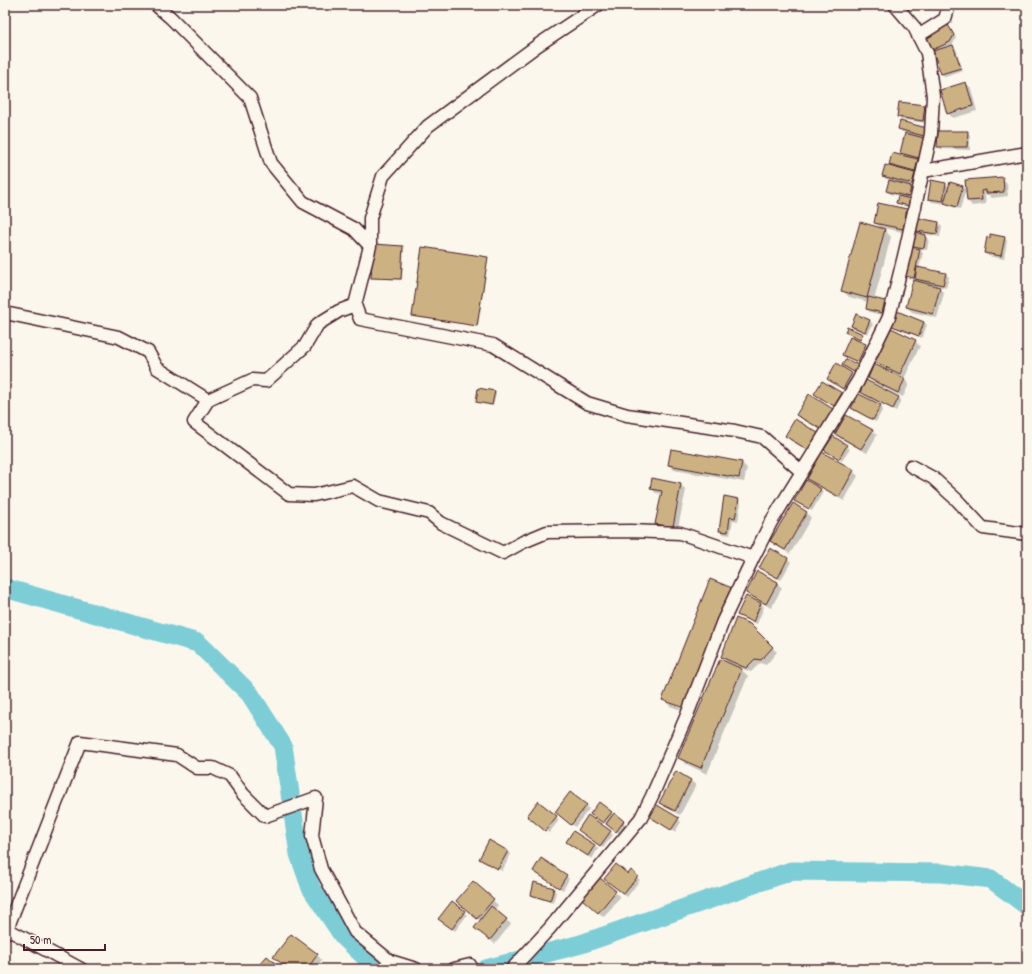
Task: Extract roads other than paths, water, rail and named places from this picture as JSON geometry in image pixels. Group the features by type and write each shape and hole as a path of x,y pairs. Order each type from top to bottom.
{"street":[{"path":"156,5 171,18 250,98 271,163 303,202 354,229 370,246"},
{"path":"597,5 589,12 538,45 428,126 382,176 370,218 370,246 355,306 360,319 493,345 588,403 628,415 735,431 762,437 802,472"},
{"path":"512,969 549,929 641,818 687,715 723,621 752,558 771,522 858,381 889,317 931,134 933,96 928,53 914,27 895,5"},
{"path":"918,36 945,19 949,5"},
{"path":"923,172 1027,153"},
{"path":"355,306 339,311 318,324 305,346 266,381 252,380 208,400 194,422 289,494 314,495 353,486 379,501 429,513 441,523 503,553 523,542 547,532 630,531 680,533 752,558"},
{"path":"5,313 119,337 148,352 157,368 208,400"},
{"path":"911,466 933,478 957,500 983,528 1027,534"},
{"path":"81,969 6,929 80,742 177,755 197,768 213,768 230,776 243,794 265,816 316,798 312,836 314,843 322,869 355,932 390,961 416,969"},
{"path":"454,969 471,967"}],"waterway":[{"path":"5,588 198,643 250,694 283,746 299,854 311,888 343,936 378,969"},
{"path":"486,969 581,944 791,871 941,873 991,879 1027,906"}]}
